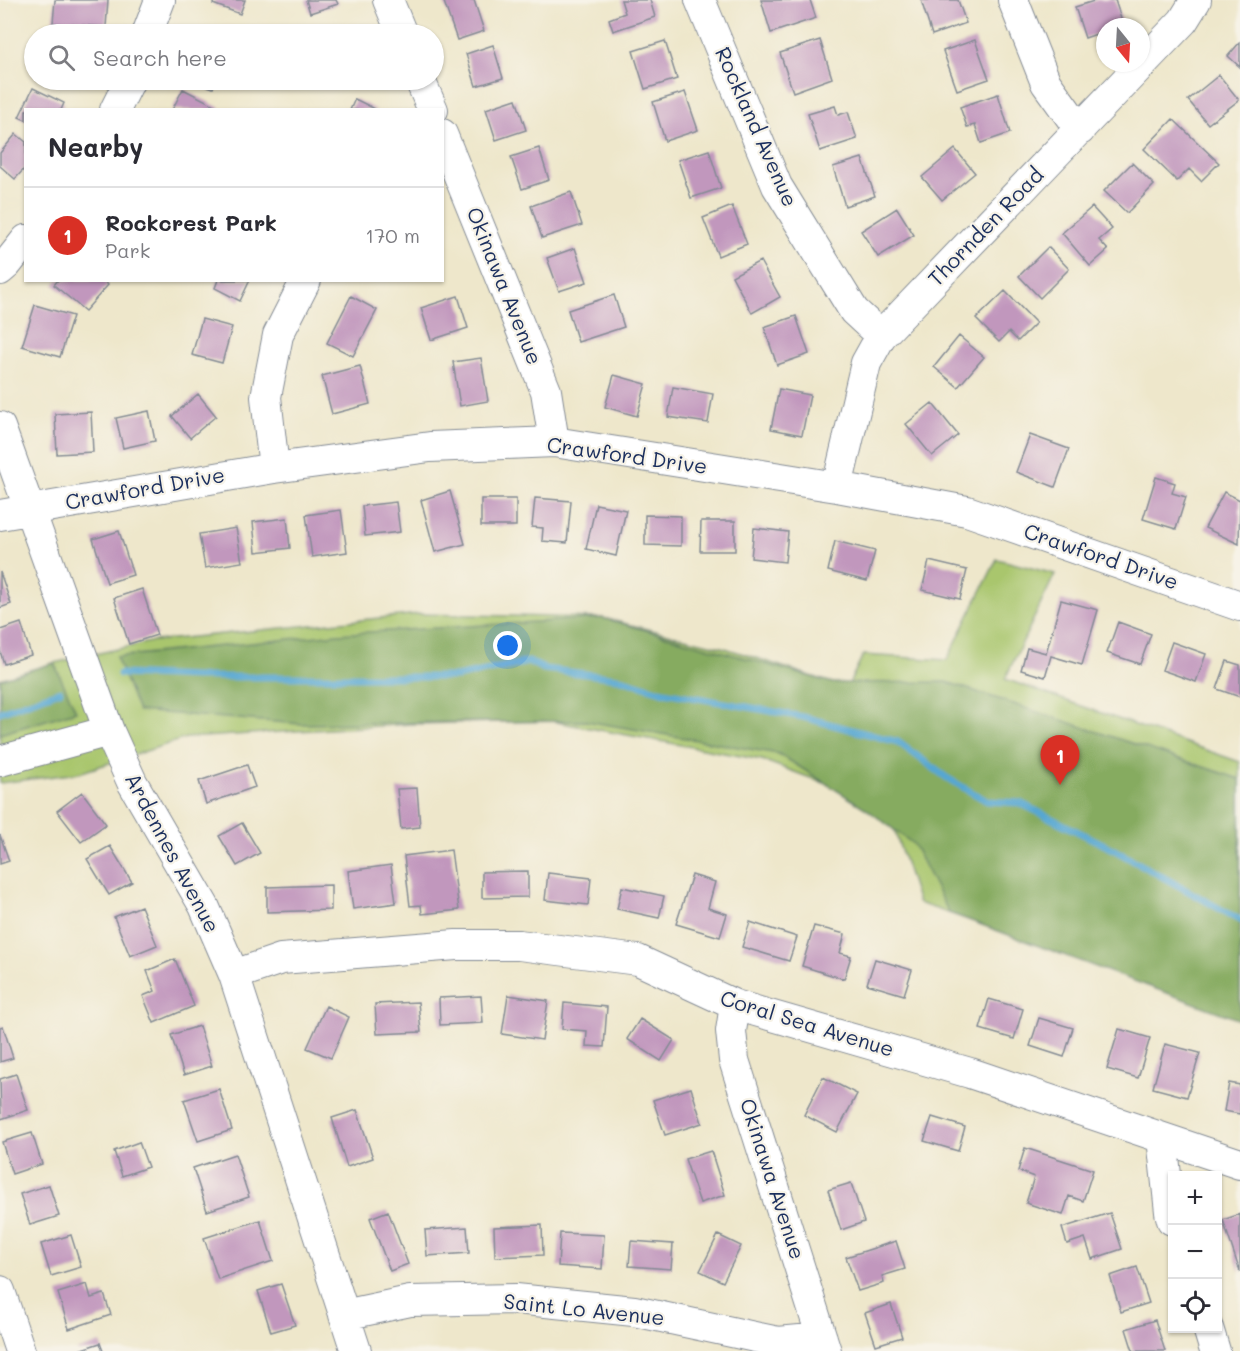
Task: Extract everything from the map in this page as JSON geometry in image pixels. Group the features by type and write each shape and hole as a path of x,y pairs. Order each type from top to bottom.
{"street":[{"path":"151,24 160,0"},
{"path":"388,0 398,24"},
{"name":"Rockland Avenue","path":"700,0 777,186 855,311 881,336"},
{"path":"1013,0 1046,83 1080,130"},
{"name":"Thornden Road","path":"837,487 866,363 881,336 1183,21 1196,0"},
{"path":"116,108 125,90"},
{"path":"424,90 432,108"},
{"name":"Okinawa Avenue","path":"446,150 546,391 554,442"},
{"path":"0,270 24,243"},
{"path":"274,468 266,397 278,335 305,282"},
{"name":"Ardennes Avenue","path":"0,427 109,731 132,782 204,906 234,975 356,1351"},
{"name":"Crawford Drive","path":"0,515 274,468 430,447 554,442 837,487 967,511 1240,606"},
{"path":"0,761 109,731"},
{"name":"Coral Sea Avenue","path":"234,975 281,959 456,945 519,945 638,960 735,1005 970,1073 1240,1164"},
{"name":"Okinawa Avenue","path":"735,1005 731,1030 734,1060 824,1344"},
{"path":"1162,1138 1168,1194"},
{"path":"0,1291 20,1351"},
{"name":"Saint Lo Avenue","path":"344,1315 410,1301 516,1299 634,1311 778,1342 824,1344"},
{"path":"1209,1333 1215,1351"}],"green space":[{"path":"997,559 1055,574 1005,679 1240,762 1240,1011 918,903 848,686 863,655 947,660"},
{"path":"419,614 603,618 725,648 833,683 878,803 762,760 551,721 412,724 186,738 79,773 0,783 0,679 54,663 154,641"},
{"path":"603,618 833,683 947,682 1240,779 1240,1020 949,913 913,844 865,808 779,754 586,721 301,724 138,711 116,657 337,634"},
{"path":"54,663 76,711 0,734 0,679"}],"building":[{"path":"55,0 108,0 106,24 53,23"},
{"path":"215,0 245,0 240,14 213,4"},
{"path":"306,0 336,0 338,4 310,13"},
{"path":"474,0 484,31 457,40 444,2"},
{"path":"621,0 650,0 655,17 613,31 609,19 625,13"},
{"path":"761,0 810,0 816,18 771,33"},
{"path":"921,0 958,0 966,23 932,35"},
{"path":"1097,0 1115,0 1121,18 1096,18 1096,34 1085,38 1075,7"},
{"path":"820,40 832,78 793,92 780,53"},
{"path":"975,40 989,79 957,90 943,51"},
{"path":"665,41 677,79 645,89 633,51"},
{"path":"1240,42 1240,67 1228,56"},
{"path":"493,45 503,78 476,86 466,54"},
{"path":"1219,75 1239,100 1208,124 1188,100"},
{"path":"32,90 37,90 64,103 62,108 24,108 24,119 19,117"},
{"path":"182,90 185,90 220,108 173,108"},
{"path":"685,92 698,130 665,141 653,102"},
{"path":"998,94 1010,133 981,143 975,125 967,127 960,107"},
{"path":"355,99 373,108 351,108"},
{"path":"516,99 526,130 496,140 486,109"},
{"path":"835,106 838,115 848,112 857,139 820,151 808,114"},
{"path":"1173,119 1219,163 1201,181 1189,169 1177,181 1144,149"},
{"path":"16,134 24,140 24,169 15,179 0,166 0,153"},
{"path":"539,148 549,180 522,189 511,157"},
{"path":"955,149 975,173 942,200 922,177"},
{"path":"709,150 721,188 691,198 678,160"},
{"path":"862,158 875,196 845,206 833,167"},
{"path":"1132,163 1154,185 1127,213 1104,191"},
{"path":"571,192 582,225 542,238 531,206"},
{"path":"732,206 747,244 718,256 703,218"},
{"path":"1092,207 1112,229 1099,240 1108,250 1090,266 1062,233"},
{"path":"897,208 914,235 878,257 861,231"},
{"path":"1048,247 1069,269 1040,298 1019,276"},
{"path":"575,248 587,282 559,291 547,258"},
{"path":"760,261 780,297 752,313 732,276"},
{"path":"56,282 105,282 108,285 85,311 54,285"},
{"path":"217,282 249,282 240,301 215,288"},
{"path":"1005,291 1036,323 1018,341 1009,332 999,342 976,319"},
{"path":"614,295 624,327 578,342 568,310"},
{"path":"351,296 377,310 353,356 327,343"},
{"path":"458,296 468,328 431,340 421,308"},
{"path":"35,305 73,316 60,357 22,346"},
{"path":"796,316 809,354 777,365 764,327"},
{"path":"202,319 232,327 222,363 192,355"},
{"path":"959,336 984,357 958,387 934,367"},
{"path":"481,358 488,401 460,406 453,362"},
{"path":"360,366 370,404 332,414 322,376"},
{"path":"614,375 646,384 637,416 605,407"},
{"path":"673,387 713,394 708,423 668,417"},
{"path":"779,389 810,395 802,435 771,429"},
{"path":"198,394 216,416 190,438 172,416"},
{"path":"932,403 958,435 932,456 906,424"},
{"path":"149,411 155,441 123,448 116,418"},
{"path":"91,412 93,452 57,454 55,414"},
{"path":"1030,435 1069,449 1055,487 1016,472"},
{"path":"1156,477 1175,483 1172,493 1186,497 1176,529 1143,519"},
{"path":"450,491 465,544 435,552 421,500"},
{"path":"1224,492 1240,500 1239,544 1205,528"},
{"path":"535,498 571,501 567,543 542,541 543,528 532,527"},
{"path":"481,499 516,499 516,526 481,526"},
{"path":"396,502 400,532 365,536 362,506"},
{"path":"596,504 626,510 616,556 586,549"},
{"path":"341,510 347,552 312,557 306,515"},
{"path":"645,515 681,516 681,546 645,545"},
{"path":"287,518 290,548 256,552 253,522"},
{"path":"701,521 735,521 735,551 700,551"},
{"path":"236,528 242,562 205,568 199,534"},
{"path":"754,528 788,532 785,562 751,558"},
{"path":"119,531 133,575 107,583 93,539"},
{"path":"835,541 875,551 867,581 828,571"},
{"path":"929,561 967,570 960,599 922,590"},
{"path":"0,572 11,604 0,608"},
{"path":"142,589 157,635 129,644 114,598"},
{"path":"1061,600 1098,610 1082,665 1051,656 1045,677 1021,670 1027,648 1046,653"},
{"path":"1118,622 1151,634 1140,664 1107,653"},
{"path":"21,623 31,655 4,664 0,651 0,630"},
{"path":"1172,642 1206,654 1196,682 1162,670"},
{"path":"1227,661 1240,665 1240,697 1217,689"},
{"path":"247,765 255,787 206,804 199,781"},
{"path":"417,788 420,827 401,829 397,789"},
{"path":"82,792 106,824 81,842 57,811"},
{"path":"242,823 260,853 237,866 219,836"},
{"path":"0,835 9,861 0,864"},
{"path":"110,846 132,882 109,895 87,859"},
{"path":"451,850 459,910 422,914 421,905 410,906 404,856"},
{"path":"391,865 396,903 353,909 348,871"},
{"path":"528,871 528,897 482,898 482,872"},
{"path":"548,873 591,878 588,905 545,900"},
{"path":"692,875 715,882 708,908 727,914 720,937 676,924"},
{"path":"331,885 331,910 267,912 267,887"},
{"path":"622,887 664,896 659,918 617,909"},
{"path":"141,906 157,945 130,956 114,917"},
{"path":"750,922 797,937 789,961 742,947"},
{"path":"814,926 845,934 840,953 851,956 844,979 802,966"},
{"path":"175,959 194,1006 154,1023 143,996 155,991 147,971"},
{"path":"875,959 912,970 904,995 867,984"},
{"path":"508,995 548,1001 542,1040 502,1034"},
{"path":"481,996 483,1023 440,1025 439,998"},
{"path":"989,999 1023,1009 1014,1039 980,1029"},
{"path":"418,1002 421,1032 377,1034 375,1004"},
{"path":"564,1003 607,1007 604,1047 586,1046 587,1031 562,1029"},
{"path":"326,1006 349,1017 331,1058 307,1048"},
{"path":"1039,1018 1073,1028 1064,1057 1030,1046"},
{"path":"640,1019 674,1040 661,1061 627,1039"},
{"path":"3,1026 13,1058 0,1062 0,1027"},
{"path":"199,1026 212,1066 184,1075 171,1035"},
{"path":"1119,1029 1150,1038 1138,1078 1107,1069"},
{"path":"1165,1044 1200,1053 1187,1097 1153,1088"},
{"path":"16,1074 28,1110 1,1119 0,1079"},
{"path":"823,1077 857,1094 837,1132 804,1115"},
{"path":"1229,1083 1240,1085 1240,1114 1224,1111"},
{"path":"691,1088 702,1123 665,1135 653,1100"},
{"path":"219,1089 232,1130 198,1141 184,1100"},
{"path":"357,1110 373,1158 347,1167 332,1118"},
{"path":"932,1117 965,1127 958,1151 924,1141"},
{"path":"32,1133 42,1164 12,1174 2,1142"},
{"path":"139,1142 148,1167 122,1176 114,1151"},
{"path":"1025,1148 1093,1170 1083,1201 1069,1196 1063,1215 1026,1203 1034,1177 1018,1171"},
{"path":"711,1151 725,1195 700,1203 685,1159"},
{"path":"235,1154 249,1197 207,1211 193,1168"},
{"path":"851,1183 864,1222 841,1230 828,1190"},
{"path":"49,1185 59,1216 30,1225 20,1194"},
{"path":"388,1211 408,1264 390,1271 370,1218"},
{"path":"1110,1213 1122,1249 1092,1259 1085,1238 1067,1244 1062,1228"},
{"path":"1240,1214 1240,1272 1223,1220"},
{"path":"260,1220 273,1261 218,1279 204,1238"},
{"path":"542,1225 543,1255 495,1257 494,1227"},
{"path":"467,1227 469,1253 427,1256 425,1230"},
{"path":"560,1233 604,1235 602,1269 558,1266"},
{"path":"71,1235 81,1267 51,1276 41,1244"},
{"path":"718,1235 741,1246 723,1282 700,1271"},
{"path":"631,1241 673,1244 671,1269 629,1266"},
{"path":"896,1241 905,1269 882,1276 884,1283 858,1291 846,1257"},
{"path":"1137,1267 1149,1303 1121,1312 1110,1276"},
{"path":"87,1284 91,1298 104,1294 111,1315 69,1329 58,1293"},
{"path":"281,1284 295,1325 271,1332 258,1291"},
{"path":"891,1304 902,1337 876,1345 865,1313"},
{"path":"1155,1320 1165,1351 1133,1351 1126,1329"},
{"path":"100,1343 103,1351 76,1351"}],"waterway":[{"path":"120,674 195,677 456,677 529,662 544,669 618,678 664,692 803,717 898,742 947,778 987,801 1020,803 1109,847 1240,920"},
{"path":"0,712 60,691"}],"place":[{"name":"Rockcrest Park","path":"1060,785"}]}
